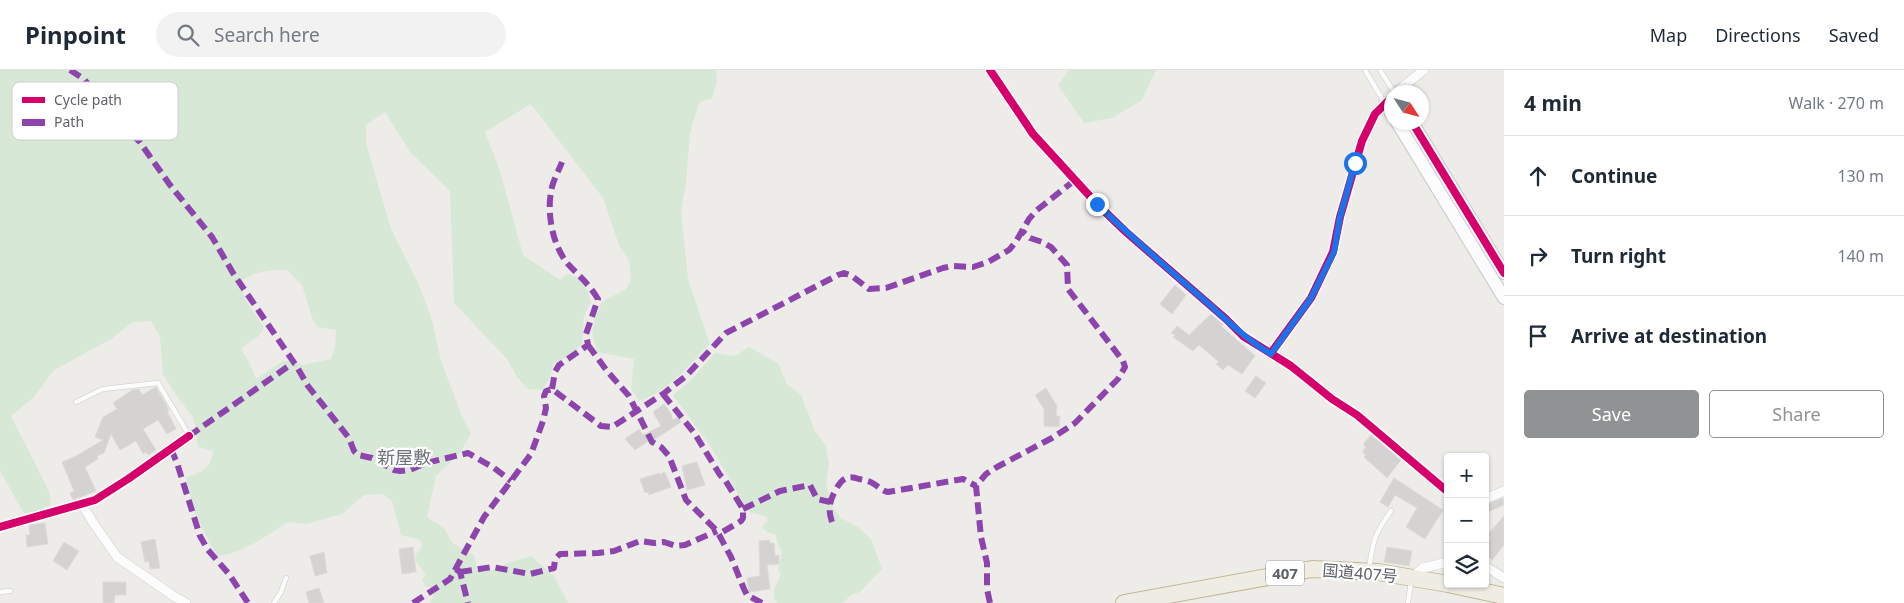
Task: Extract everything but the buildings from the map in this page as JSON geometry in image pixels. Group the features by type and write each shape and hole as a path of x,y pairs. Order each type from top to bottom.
{"highway":[{"name":"国道407号","path":"1124,603 1312,569 1368,571 1444,583"},
{"name":"国道407号","path":"1467,588 1504,596"}],"street":[{"path":"990,70 1033,134 1097,204 1126,232 1243,336 1291,366 1332,399 1357,414 1444,489"},
{"path":"1404,85 1424,70"},
{"path":"1271,354 1311,298 1334,252 1340,217 1362,140 1375,114 1384,108"},
{"path":"1402,130 1504,298"},
{"path":"1417,130 1504,273"},
{"path":"0,527 95,500 189,436"},
{"path":"1487,498 1504,491"},
{"path":"82,504 117,557 186,603"},
{"path":"1411,578 1423,568 1444,563"},
{"path":"1489,569 1504,578"}],"lane":[{"path":"1365,70 1384,97"},
{"path":"1380,70 1390,85"},
{"path":"76,402 103,389 158,383 189,436"},
{"path":"1368,571 1372,542 1380,526 1392,511"},
{"path":"274,603 281,592 286,578"},
{"path":"1408,603 1411,578"},
{"path":"0,592 10,591"}],"green space":[{"path":"0,70 716,70 717,82 712,98 699,103 690,133 686,182 681,212 688,279 710,344 669,384 650,397 639,401 631,388 634,359 597,352 592,333 595,318 602,302 626,289 631,280 629,261 619,245 603,198 531,104 485,132 500,171 523,255 560,280 567,274 579,278 588,292 591,302 584,316 582,344 573,354 554,363 543,390 528,389 517,377 507,359 454,303 450,191 410,152 385,112 366,125 366,143 391,229 419,285 432,320 441,361 462,416 471,433 460,453 436,476 427,517 444,528 452,543 474,555 478,570 498,570 505,564 531,556 554,576 568,603 430,603 434,596 433,589 425,586 422,580 426,575 416,561 415,556 422,546 420,540 401,535 392,501 383,494 364,495 342,514 306,524 288,522 246,548 217,556 196,516 186,478 200,472 207,466 213,451 198,447 194,419 163,374 160,337 151,321 133,322 111,339 54,370 33,398 11,416 49,491 51,505 25,515 0,471","holes":["287,270 302,285 312,318 317,327 336,330 335,348 331,359 303,365 291,361 283,361 256,379 241,348 259,336 264,328 247,302 239,283 261,272"]},
{"path":"1069,70 1156,70 1142,100 1112,118 1084,123 1058,85"},
{"path":"749,347 779,364 786,383 801,395 815,431 826,446 829,464 826,483 833,508 841,518 858,527 871,539 882,569 860,592 853,594 842,603 777,603 774,599 774,589 781,574 778,570 782,552 776,535 767,532 762,527 767,521 766,517 748,511 711,447 673,395 690,381 715,353 735,356"}],"marked path":[{"path":"70,70 86,82"},
{"path":"138,140 170,185 212,237 233,273 308,386 349,438 354,451 358,455 372,458 394,470 400,471 410,470 426,463 468,453 494,468 511,481"},
{"path":"552,389 555,372 559,365 588,345 586,334 598,299 562,256 554,238 550,217 550,196 562,162"},
{"path":"413,603 450,579 484,517 531,454 543,421 546,408 544,396 546,391 552,389 601,426 612,427 663,394 686,376 726,333 838,275 844,273 852,276 869,289 886,288 943,268 952,266 973,267 988,262 1009,250 1037,210 1075,180"},
{"path":"990,603 987,589 987,563 981,537 976,486 986,474 1052,438 1075,423 1118,379 1125,367 1123,361 1068,289 1067,265 1051,247 1030,238 1022,231"},
{"path":"588,345 629,396 652,442 661,447 669,456 686,500 717,531 731,557 747,595 762,603"},
{"path":"189,436 293,363"},
{"path":"663,394 695,434 743,509 741,521 719,534"},
{"path":"171,449 200,536 208,550 229,574 248,603"},
{"path":"832,522 830,514 831,499 839,484 847,478 851,477 869,481 888,492 963,479 976,486"},
{"path":"743,509 780,491 810,485 817,499 830,502"},
{"path":"460,572 492,567 530,574 554,568 555,559 560,554 614,551 640,541 664,542 676,546 685,545 717,531"},
{"path":"456,569 460,572 468,603"}],"cycle path":[{"path":"990,70 1033,134 1097,204 1126,232 1243,336 1291,366 1332,399 1357,415 1444,489"},
{"path":"1271,353 1311,298 1333,252 1340,217 1362,141 1375,114 1384,105"},
{"path":"1417,130 1504,273"},
{"path":"0,527 95,500 189,436"}],"district":[{"name":"新屋敷","path":"404,457"}],"route":[{"path":"1097,204 1243,336 1271,354 1311,298 1334,252 1340,217 1355,163"}]}
